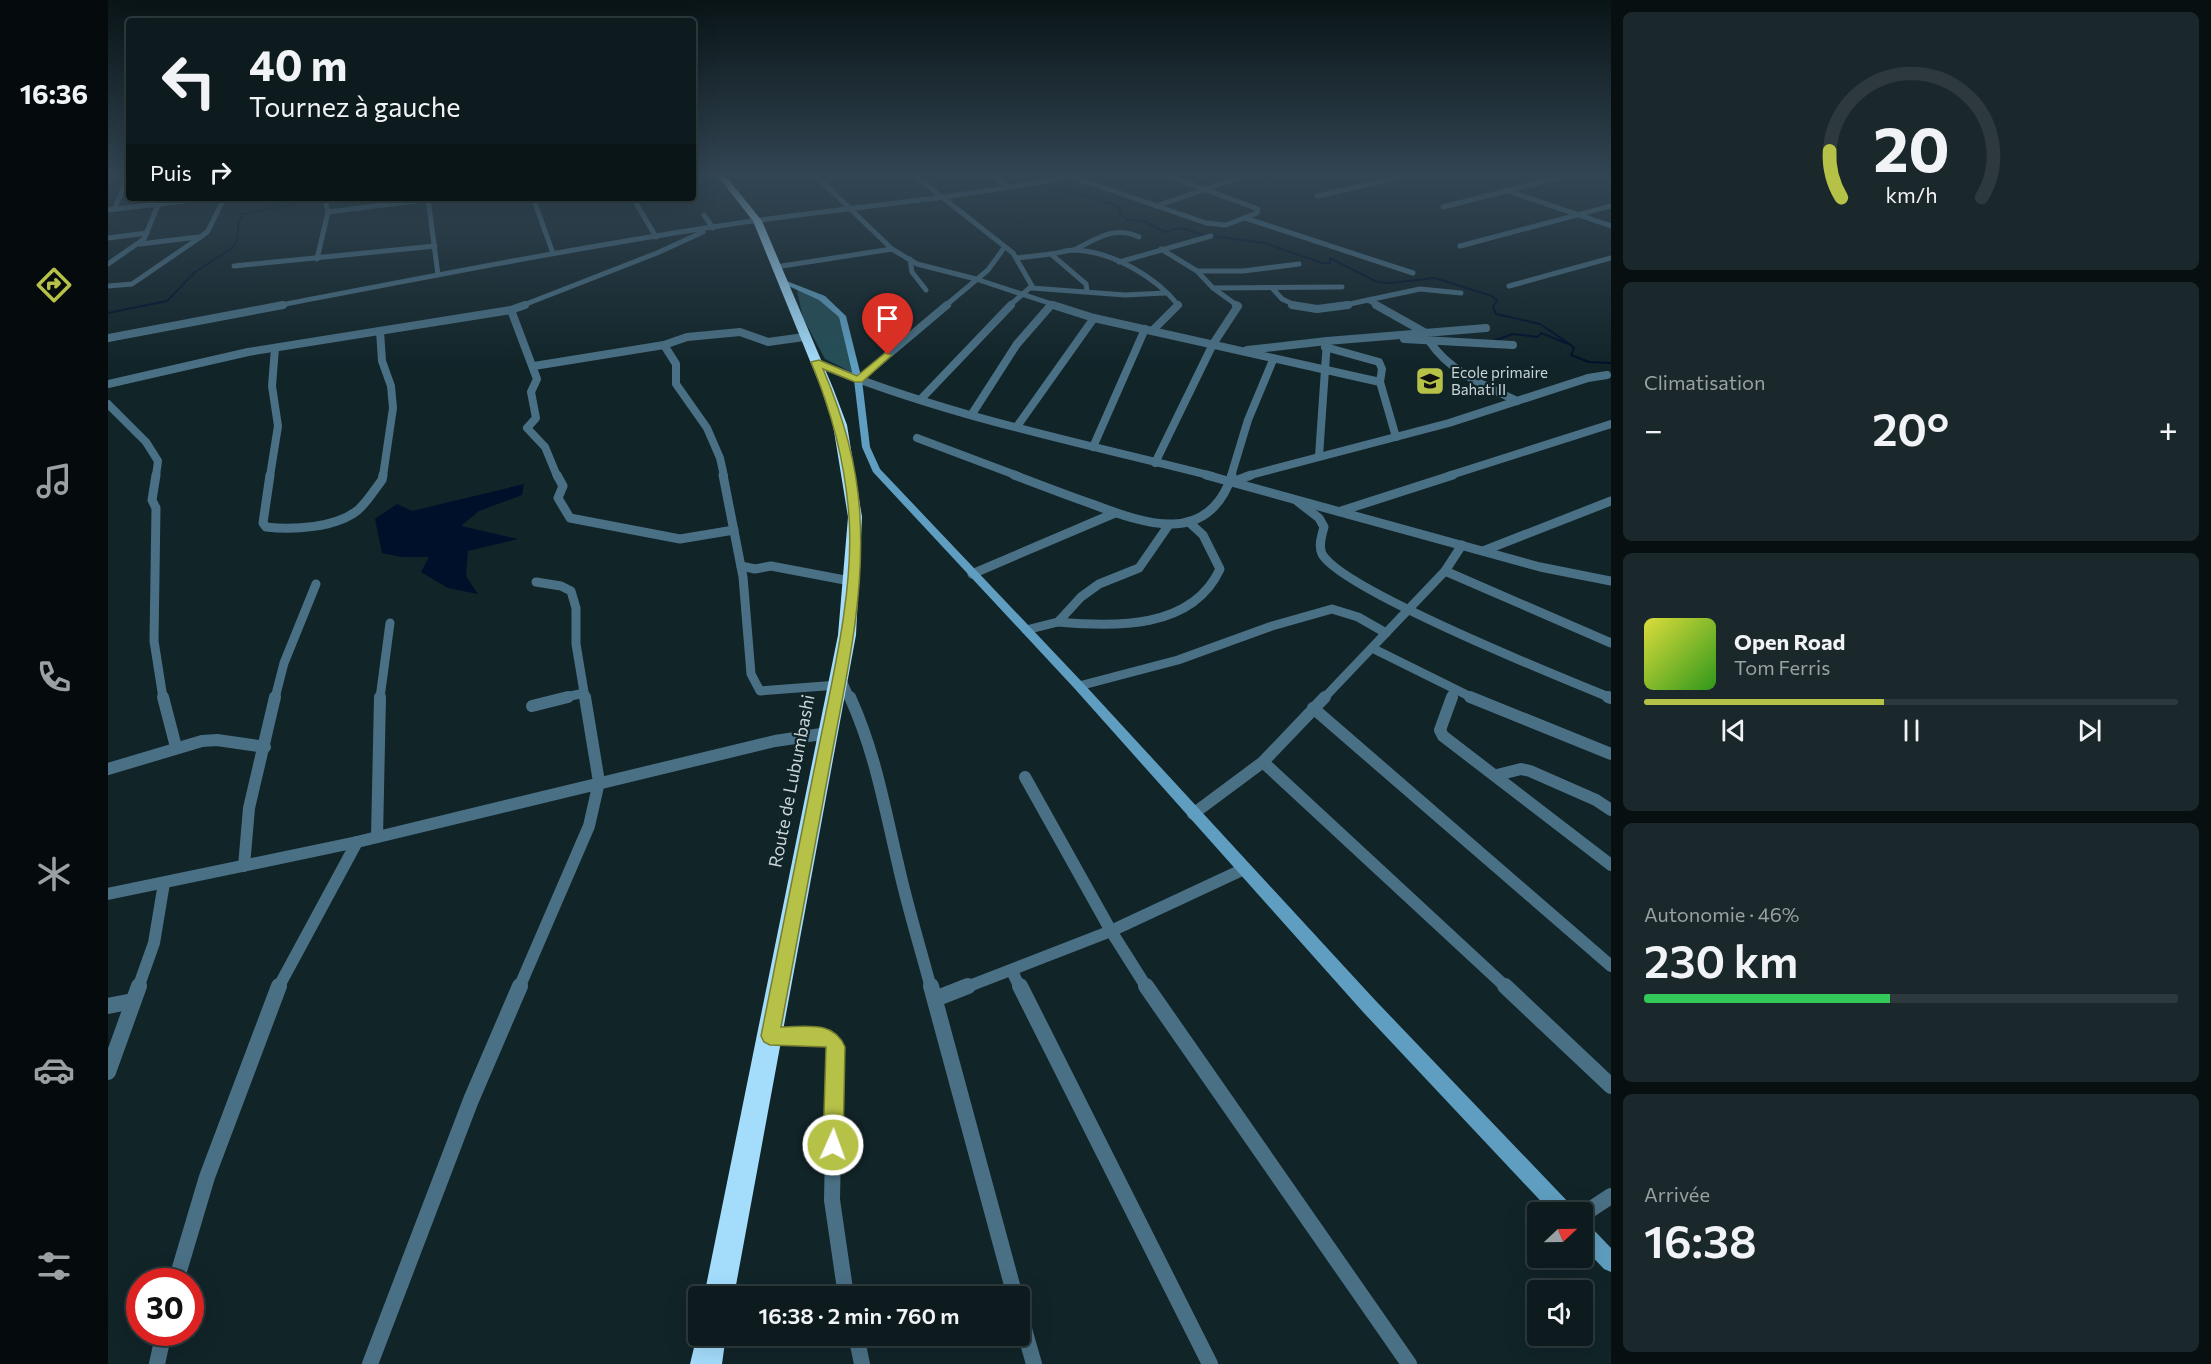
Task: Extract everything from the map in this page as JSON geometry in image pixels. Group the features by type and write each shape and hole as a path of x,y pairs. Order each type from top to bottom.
{"highway":[{"name":"Route de Lubumbashi","path":"721,1286 839,681 847,635 855,517 850,474 840,425 784,282 779,279 766,239"},
{"name":"Route de Lubumbashi","path":"769,239 788,278 784,282"},
{"path":"706,1364 709,1346"}],"street":[{"path":"140,244 143,239"},
{"path":"108,264 140,244 181,239"},
{"path":"108,286 132,284 198,239"},
{"path":"317,259 322,239"},
{"path":"434,239 438,276"},
{"path":"548,239 553,253"},
{"path":"108,338 553,253 645,239"},
{"path":"108,384 275,348 511,310 657,253 687,239"},
{"path":"881,239 892,249 917,264 976,279 1094,318 1213,344 1273,360 1380,382"},
{"path":"994,239 1017,258 1032,288"},
{"path":"1017,258 1074,250 1097,239"},
{"path":"1119,262 1201,239"},
{"path":"1308,239 1413,273"},
{"path":"1460,246 1487,239"},
{"path":"234,266 435,246"},
{"path":"858,380 915,334 995,263 1005,248"},
{"path":"782,266 892,249"},
{"path":"1155,463 1213,344 1238,306 1214,288 1197,271 1161,249"},
{"path":"1074,250 1119,262 1143,275 1179,306 1149,330 1093,447"},
{"path":"1051,254 1086,284 1087,291"},
{"path":"1509,286 1611,258"},
{"path":"910,259 909,266 912,274 926,290"},
{"path":"1197,271 1243,271 1299,264"},
{"path":"784,282 822,298 842,316 858,380 866,447 873,465 972,574 1079,686 1193,814 1555,1202"},
{"path":"1214,288 1342,287"},
{"path":"921,399 997,317 1032,288 1125,295 1165,293"},
{"path":"1273,289 1291,303 1311,308 1332,308 1420,289 1461,293"},
{"path":"1368,300 1424,332"},
{"path":"972,414 1017,344 1051,305"},
{"path":"511,310 537,379 531,392 536,418 527,428 541,437 553,472 563,486 558,498 570,518 680,538 734,530"},
{"path":"1018,425 1094,318"},
{"path":"1242,351 1424,332 1486,328"},
{"path":"275,348 272,386 278,426 263,523 266,527 286,529 321,525 356,512 382,480 393,408 391,386 382,361 380,331"},
{"path":"534,366 664,345 687,337 740,332 768,342 804,337"},
{"path":"1389,336 1430,342 1513,345"},
{"path":"1430,342 1434,350 1448,362 1517,401"},
{"path":"1319,456 1327,371 1326,344"},
{"path":"1326,344 1379,362 1382,369 1380,382 1396,437"},
{"path":"664,345 676,364 676,384 707,428 720,458 741,566 751,674 760,691 839,681 866,732 877,766 898,866 1012,1286"},
{"path":"918,438 1154,526 1191,524 1220,500 1229,483 1257,394 1273,360"},
{"path":"816,362 858,380 972,414 1229,483 1291,497 1482,551 1611,581"},
{"path":"1229,483 1262,471 1396,437 1588,378 1606,375"},
{"path":"108,404 146,442 158,460 152,500 156,508 154,641 162,695 176,747"},
{"path":"1341,511 1611,424"},
{"path":"1291,497 1319,518 1324,527 1320,548 1323,555 1351,576 1408,608 1477,641 1611,698"},
{"path":"1482,551 1611,501"},
{"path":"972,574 1115,513"},
{"path":"1026,630 1058,622 1098,626 1140,623 1172,614 1194,601 1217,579 1220,569 1203,535 1191,524"},
{"path":"1058,622 1081,597 1099,584 1139,568 1168,526"},
{"path":"1193,814 1263,762 1445,571 1462,545"},
{"path":"741,566 755,568 771,566 850,581"},
{"path":"1445,571 1611,643"},
{"path":"370,1364 471,1100 589,826 599,782 584,693 572,591 561,586 536,582"},
{"path":"244,866 249,808 284,663 316,584"},
{"path":"1079,686 1178,660 1272,626 1332,609 1358,617 1386,633"},
{"path":"377,837 380,697 390,623"},
{"path":"1372,648 1454,690 1529,723 1611,754"},
{"path":"1454,690 1440,730 1449,742 1497,775 1611,865"},
{"path":"532,706 584,693"},
{"path":"1313,708 1611,966"},
{"path":"108,894 357,842 775,741 828,733"},
{"path":"108,769 176,747 217,740 265,747"},
{"path":"1263,762 1349,839 1611,1086"},
{"path":"1497,775 1521,769 1530,771 1596,800 1611,810"},
{"path":"1025,777 1111,932 1162,1012 1408,1364"},
{"path":"179,1268 215,1156 283,975 357,842"},
{"path":"935,999 1111,932 1244,869"},
{"path":"108,1072 154,943 164,883"},
{"path":"1012,971 1210,1364"},
{"path":"108,1006 133,1001"},
{"path":"770,1036 827,1037 835,1047 832,1200 845,1286"},
{"path":"1593,1208 1611,1196"},
{"path":"1593,1243 1611,1262"},
{"path":"157,1364 161,1346"},
{"path":"858,1346 862,1364"},
{"path":"1029,1346 1034,1364"}],"shaded area":[{"path":"801,289 809,291 841,317 853,373 825,359 803,318 797,291"},
{"path":"524,484 522,495 479,511 461,526 518,539 468,551 466,576 478,594 448,588 421,572 429,557 401,557 382,553 375,519 397,504 412,511"}],"waterway":[{"path":"108,313 167,301 195,272 232,248 237,239"},
{"path":"1231,239 1264,243 1322,263 1330,263 1330,258 1377,282 1390,283 1435,278 1492,296 1497,300 1493,307 1496,314 1540,324 1571,345"},
{"path":"1490,342 1513,334 1538,337 1541,333 1571,345"},
{"path":"1571,345 1574,348 1571,355 1589,362 1611,363"}],"place":[{"name":"Ecole primaire Bahati II","path":"1430,381"}],"route":[{"path":"833,1145 835,1047 832,1041 827,1037 770,1036 847,635 854,554 855,517 844,441 834,405 816,362 858,380 888,355"}]}
